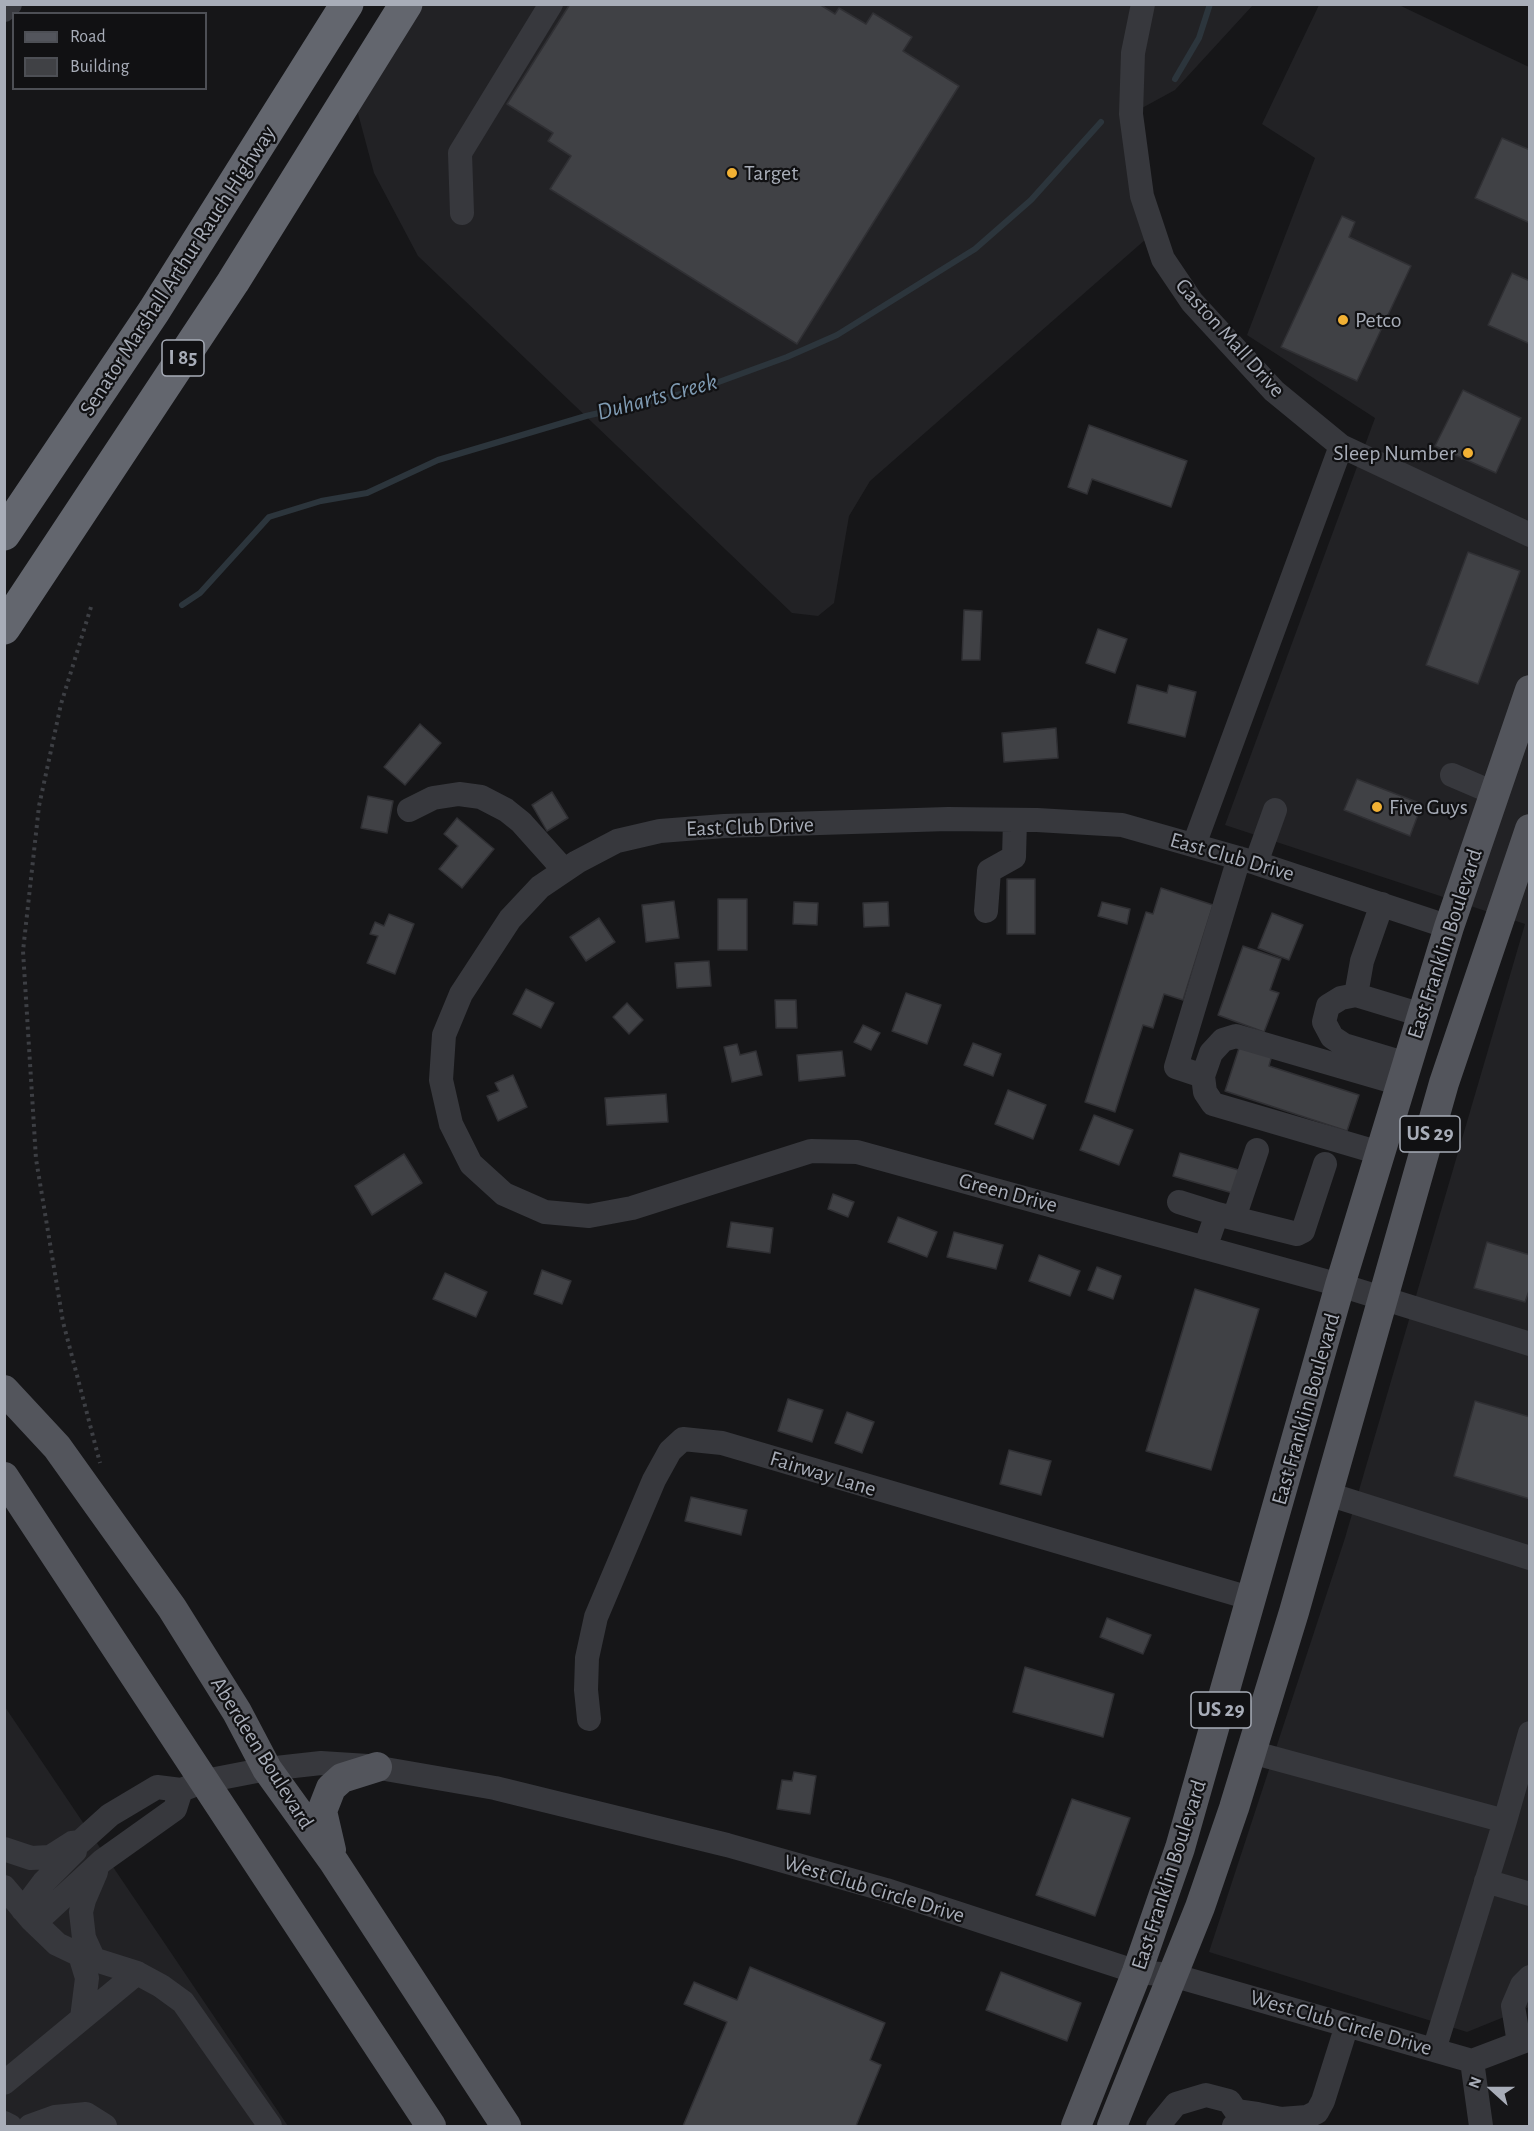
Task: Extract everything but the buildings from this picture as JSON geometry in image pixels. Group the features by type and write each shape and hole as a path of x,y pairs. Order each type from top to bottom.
{"highway":[{"path":"231,189 326,4"},
{"name":"Senator Marshall Arthur Rauch Highway","path":"4,534 154,311 347,4"},
{"name":"I 85","path":"4,628 233,282 406,4"}],"main road":[{"name":"East Franklin Boulevard","path":"1076,2127 1137,1972 1180,1848 1253,1599 1340,1285 1449,927 1530,690"},
{"name":"East Franklin Boulevard","path":"1112,2127 1200,1907 1251,1752 1328,1494 1444,1083 1530,829"},
{"name":"Aberdeen Boulevard","path":"4,1390 57,1447 172,1608 237,1712 267,1769 333,1862 506,2127"},
{"path":"4,1477 193,1786 430,2127"},
{"path":"333,1862 322,1811 331,1788 342,1778 377,1767"}],"street":[{"path":"4,10 10,4"},
{"path":"462,213 460,153 551,4"},
{"name":"Gaston Mall Drive","path":"1143,4 1133,53 1131,114 1142,196 1163,259 1192,302 1274,391 1341,446 1530,535"},
{"path":"1194,845 1341,446"},
{"path":"1452,775 1494,793"},
{"path":"409,810 434,798 459,794 481,797 506,810 520,822 564,870"},
{"path":"1203,1076 1176,1067 1248,861 1275,810"},
{"path":"986,911 989,871 1014,857 1015,820"},
{"name":"East Club Drive","path":"632,1208 589,1216 544,1212 504,1194 471,1164 451,1124 441,1080 444,1035 461,994 510,920 540,887 564,870 617,842 660,831 724,826 1015,820 1122,825 1248,861 1449,927"},
{"path":"1356,994 1362,961 1382,904"},
{"path":"1404,1074 1332,1037 1324,1022 1328,1006 1341,998 1356,994 1422,1015"},
{"path":"1380,1153 1214,1104 1205,1092 1203,1076 1211,1053 1223,1040 1236,1036 1404,1074"},
{"path":"1205,1248 1225,1216 1257,1150"},
{"name":"Green Drive","path":"632,1208 811,1151 857,1152 1340,1285 1530,1344"},
{"path":"1179,1202 1297,1234 1304,1231 1325,1164"},
{"name":"Fairway Lane","path":"589,1719 586,1690 587,1658 596,1617 654,1480 670,1452 683,1439 722,1443 1253,1599"},
{"path":"1328,1494 1530,1558"},
{"path":"1434,2050 1530,1733"},
{"path":"1251,1752 1505,1821"},
{"name":"West Club Circle Drive","path":"80,1842 110,1815 158,1787 193,1786 267,1769 321,1763 377,1767 495,1788 727,1845 886,1890 1137,1972 1172,1974 1472,2061"},
{"path":"29,1916 175,1809 193,1786"},
{"path":"4,1850 41,1859 80,1842"},
{"path":"29,1916 44,1882 78,1849 80,1842"},
{"path":"82,2018 87,1958 81,1912 87,1890 102,1861"},
{"path":"1486,1881 1530,1894"},
{"path":"4,1887 57,1944 87,1958 137,1973 161,1986 183,2002 270,2127"},
{"path":"4,2083 137,1973"},
{"path":"1481,2127 1472,2061 1524,2041 1514,2006 1522,1985 1530,1977"},
{"path":"1158,2127 1176,2104 1187,2099 1195,2100 1202,2109 1242,2117 1281,2119 1307,2117 1317,2112 1323,2101 1347,2025"},
{"path":"30,2127 55,2116 86,2114 105,2127"},
{"path":"4,2123 10,2127"}],"path":[{"path":"91,607 62,704 39,806 23,951 36,1159 63,1322 102,1470"}],"shaded area":[{"path":"406,5 1253,5 1175,90 1131,114 1154,232 870,481 849,516 834,603 818,616 792,613 418,256 374,173 352,91"},
{"path":"1319,5 1399,5 1529,67 1529,2007 1467,2032 1209,1952 1345,1538 1525,924 1225,825 1375,418 1247,335 1315,158 1262,124"},
{"path":"5,1707 288,2126 5,2126"}],"waterway":[{"name":"Duharts Creek","path":"1175,79 1199,38 1210,4"},
{"name":"Duharts Creek","path":"182,605 200,593 269,517 321,501 367,493 438,460 586,416 694,391 787,357 837,335 975,249 1031,200 1101,122"}],"place":[{"name":"Target","path":"732,173"},
{"name":"Petco","path":"1343,320"},
{"name":"Sleep Number","path":"1468,453"},
{"name":"Five Guys","path":"1377,807"}]}
